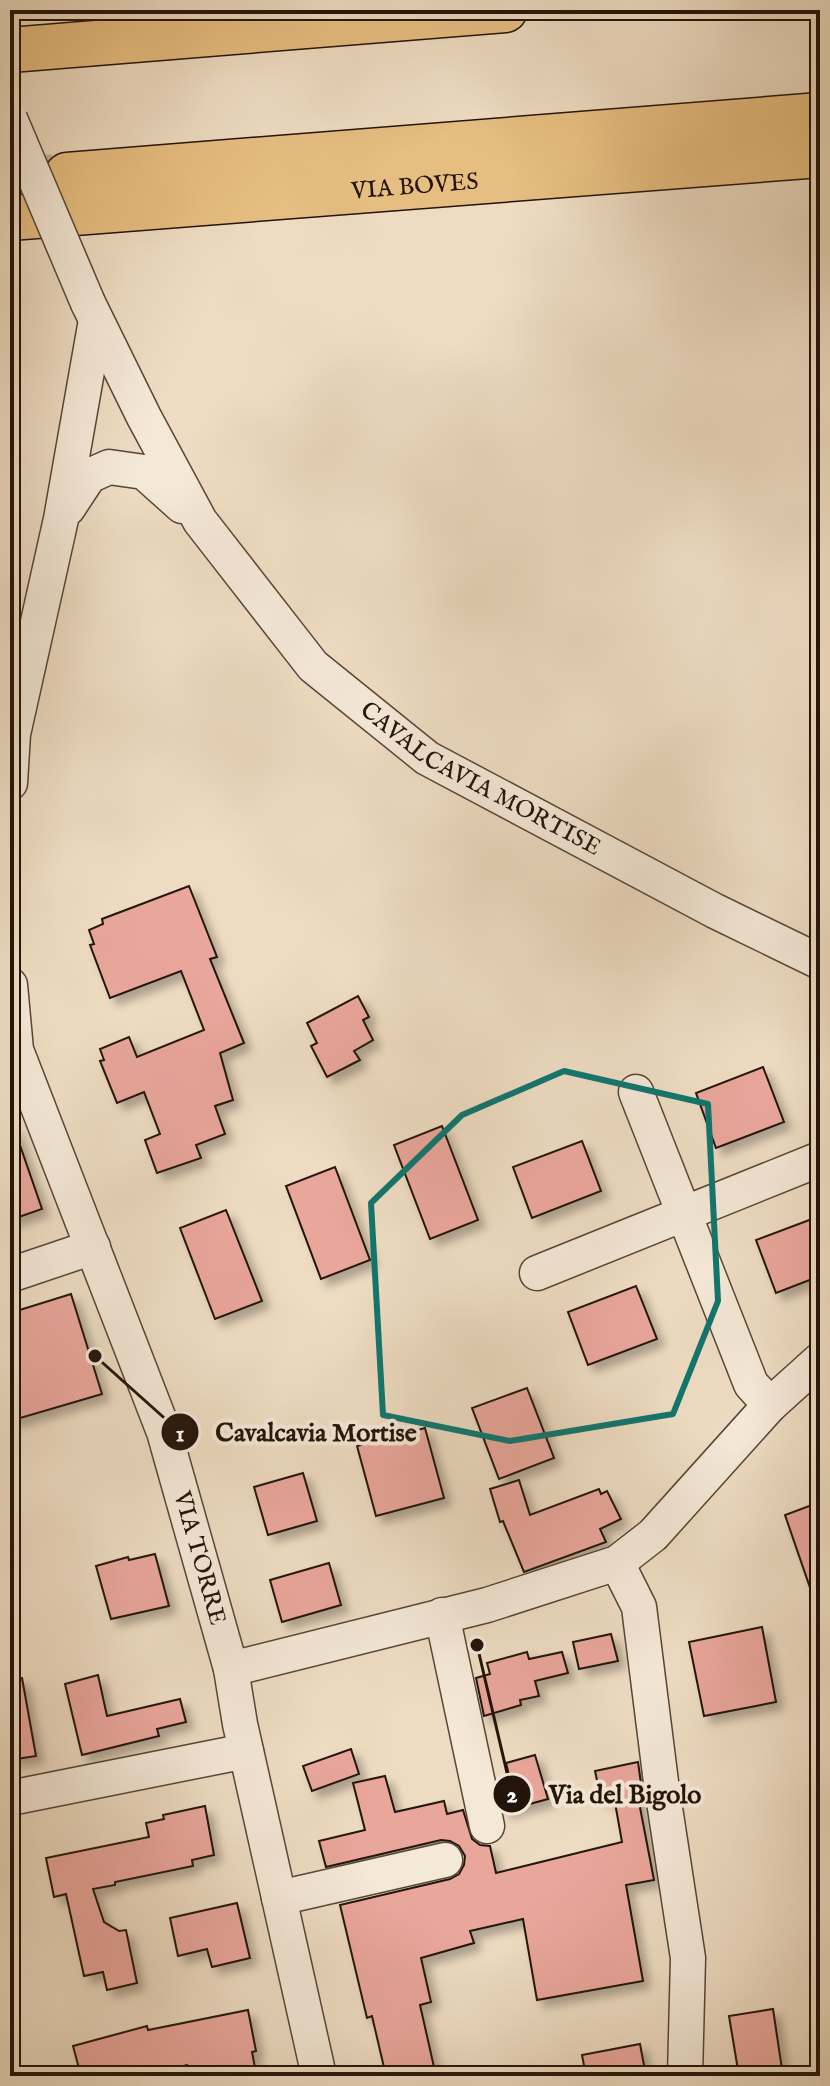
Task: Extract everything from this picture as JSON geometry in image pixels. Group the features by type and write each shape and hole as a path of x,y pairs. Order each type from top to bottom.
{"highway":[{"path":"10,50 505,10"},
{"name":"VIA BOVES","path":"67,175 820,115"},
{"name":"VIA BOVES","path":"10,218 820,155"}],"street":[{"name":"CAVALCAVIA MORTISE","path":"10,119 92,311 200,521 313,666 427,758 715,911 820,962"},
{"name":"CAVALCAVIA MORTISE","path":"10,783 13,734 61,519 92,311"},
{"name":"CAVALCAVIA MORTISE","path":"61,519 89,476 109,467 144,472 200,521"},
{"name":"VIA TORRE","path":"10,995 16,1050 164,1432 231,1669 246,1751 319,2076"},
{"path":"636,1092 751,1384 770,1405"},
{"path":"537,1273 820,1159"},
{"path":"10,1275 93,1247"},
{"path":"231,1669 487,1605 617,1563 653,1535 770,1405 820,1360"},
{"path":"617,1563 639,1607 661,1782 688,1958 685,2076"},
{"path":"442,1615 487,1826"},
{"path":"10,1798 246,1751"},
{"path":"279,1898 445,1860"}],"highlighted area":[{"path":"564,1071 708,1104 718,1301 673,1414 510,1441 383,1415 371,1203 462,1115"}],"building":[{"path":"189,886 217,957 210,959 244,1043 220,1053 233,1100 215,1106 225,1134 196,1145 201,1158 157,1173 145,1140 160,1134 144,1092 117,1103 100,1061 104,1060 100,1049 129,1037 137,1057 204,1030 181,971 110,998 90,945 94,944 89,930 103,924 102,919"},
{"path":"358,996 369,1017 363,1020 373,1040 354,1051 360,1060 327,1077 311,1046 317,1043 307,1023"},
{"path":"763,1067 784,1122 716,1148 696,1093"},
{"path":"442,1126 478,1220 430,1239 394,1145"},
{"path":"10,1128 14,1128 42,1209 10,1220"},
{"path":"582,1141 601,1191 532,1218 513,1167"},
{"path":"335,1167 370,1260 321,1279 286,1186"},
{"path":"226,1210 262,1301 215,1319 180,1228"},
{"path":"820,1216 820,1276 776,1293 756,1240"},
{"path":"636,1286 657,1339 588,1365 568,1312"},
{"path":"71,1294 102,1394 10,1421 10,1313"},
{"path":"527,1388 554,1458 499,1479 472,1408"},
{"path":"425,1428 444,1498 376,1516 357,1446"},
{"path":"303,1473 317,1521 268,1535 254,1487"},
{"path":"519,1480 530,1515 599,1489 601,1494 607,1491 621,1519 600,1529 606,1542 524,1572 503,1521 500,1522 490,1489"},
{"path":"820,1502 820,1604 816,1605 785,1515"},
{"path":"155,1554 169,1606 111,1619 96,1566 128,1557 129,1560"},
{"path":"329,1563 341,1605 282,1622 270,1580"},
{"path":"762,1627 776,1702 704,1716 689,1642"},
{"path":"611,1634 618,1661 579,1669 573,1642"},
{"path":"527,1652 529,1659 562,1652 568,1673 535,1681 539,1696 520,1700 521,1705 484,1716 476,1678 490,1674 487,1663"},
{"path":"98,1675 107,1716 180,1699 186,1722 157,1729 159,1736 82,1755 65,1684"},
{"path":"22,1678 36,1756 10,1760 10,1679"},
{"path":"351,1749 359,1774 312,1791 303,1766"},
{"path":"535,1755 548,1799 504,1811 499,1786 511,1783 506,1763"},
{"path":"638,1762 642,1791 637,1792 654,1880 626,1885 643,1981 537,2000 523,1919 470,1931 474,1943 421,1958 431,2002 420,2005 436,2076 386,2076 372,2016 367,2018 340,1905 450,1879 459,1874 465,1856 459,1846 441,1840 326,1867 319,1841 365,1830 353,1783 385,1776 395,1812 444,1801 447,1814 463,1810 472,1839 480,1845 490,1846 496,1873 622,1842 614,1797 601,1799 595,1771"},
{"path":"205,1806 214,1855 192,1860 193,1866 93,1889 104,1922 119,1931 126,1930 137,1983 107,1990 103,1972 84,1976 66,1894 54,1897 46,1858 149,1837 146,1823 164,1819 163,1815"},
{"path":"237,1903 250,1958 212,1967 207,1949 178,1956 170,1918"},
{"path":"773,2009 783,2076 739,2076 729,2016"},
{"path":"248,2010 256,2051 252,2052 256,2073 189,2076 187,2065 146,2076 81,2076 73,2046 147,2026 148,2030"},
{"path":"640,2044 646,2076 586,2076 582,2055"}],"tunnel":[{"path":"10,180 67,175"}],"place":[{"name":"Cavalcavia Mortise","path":"95,1356"},
{"name":"Via del Bigolo","path":"477,1645"}]}
